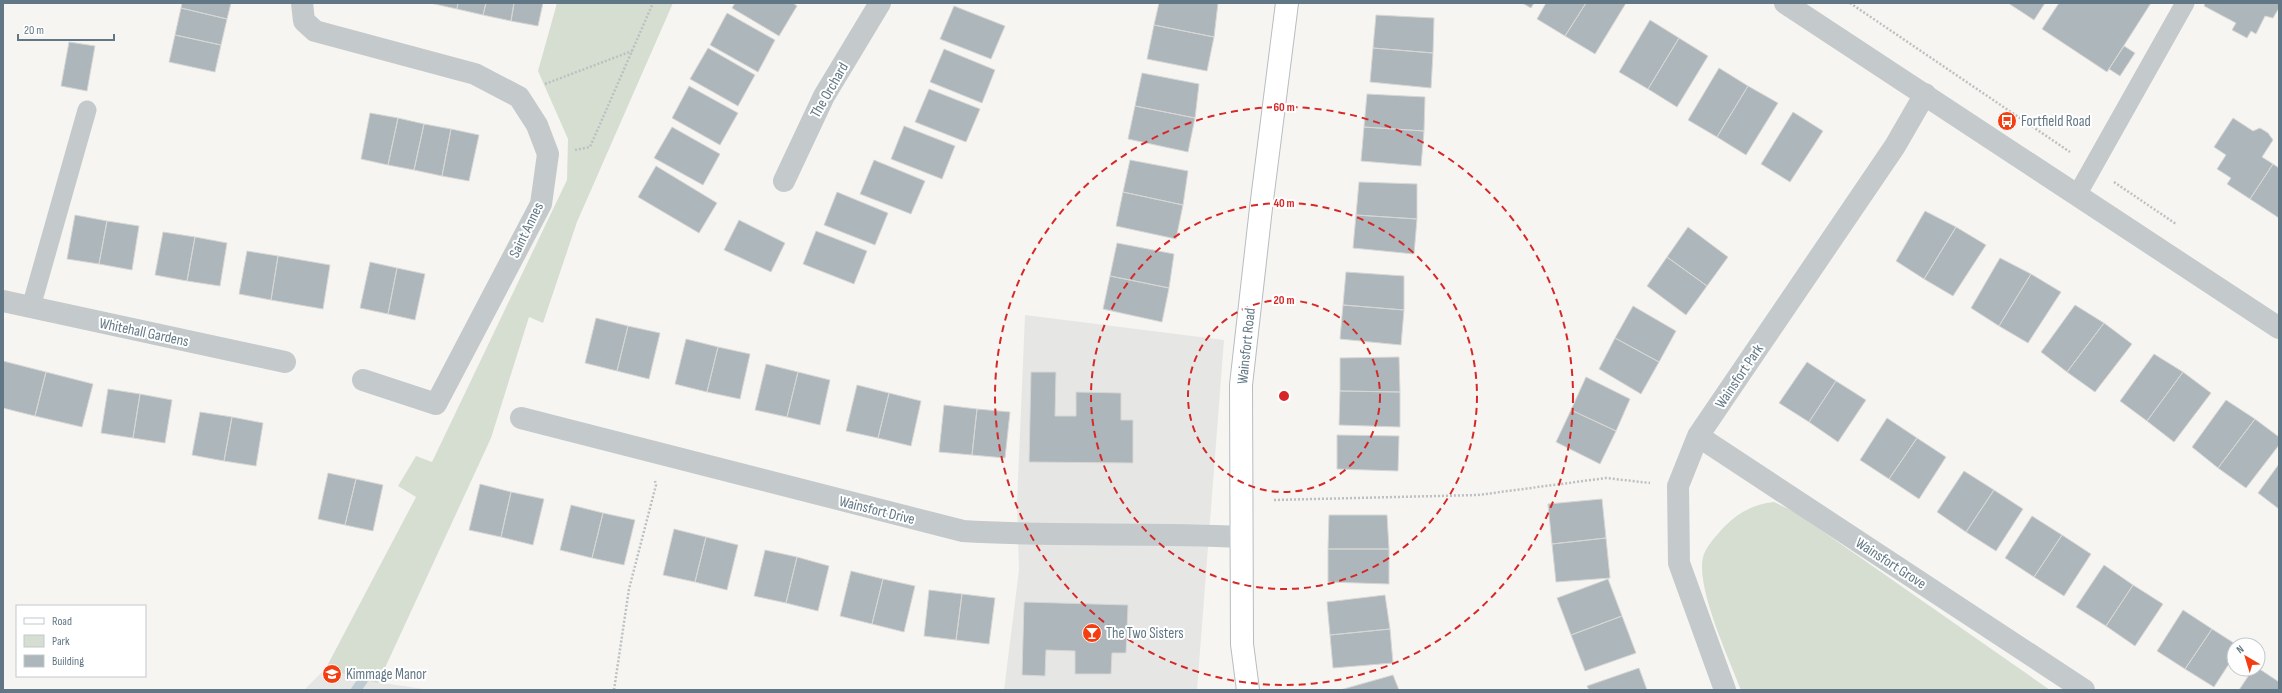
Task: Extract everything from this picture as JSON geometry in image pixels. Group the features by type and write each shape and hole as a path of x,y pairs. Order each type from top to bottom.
{"main road":[{"name":"Wainsfort Road","path":"1248,690 1242,644 1241,384 1262,200 1287,3"}],"street":[{"name":"Saint Annes","path":"302,3 304,21 315,31 474,74 519,97 537,125 548,154 541,204 436,404 364,380"},
{"name":"The Orchard","path":"784,181 824,96 880,3"},
{"path":"1785,3 2279,328"},
{"name":"Wainsfort Park","path":"1725,690 1679,563 1678,486 1698,436 1895,146 1924,94"},
{"name":"Whitehall Gardens","path":"3,301 285,362"},
{"name":"Wainsfort Drive","path":"521,418 963,531 1024,535 1205,535 1241,537"},
{"name":"Wainsfort Grove","path":"1698,436 2084,690"}],"lane":[{"path":"2077,195 2185,3"},
{"path":"31,308 87,110"}],"path":[{"path":"570,152 590,147 653,3"},
{"path":"1850,3 2183,229"},
{"path":"544,85 632,51"},
{"path":"614,690 629,589 656,485 654,478"},
{"path":"1274,500 1478,495 1606,478 1678,486"}],"shaded area":[{"path":"1025,315 1224,340 1197,690 1004,690 1019,570 1017,503"},
{"name":"Kimmage Manor","path":"326,668 363,680 430,690 304,690"}],"green space":[{"path":"557,3 673,3 577,222 543,323 529,317 491,438 378,683 363,680 326,668 416,497 398,486 416,456 432,462 567,180 568,139 538,71"},
{"path":"1774,502 1795,512 2050,690 1741,690 1714,622 1708,602 1702,567 1704,554 1716,536 1735,517 1753,507"}],"building":[{"path":"182,3 231,3 227,19 181,8"},
{"path":"430,3 458,3 457,9"},
{"path":"458,3 486,3 483,15 457,9"},
{"path":"486,3 514,3 511,21 483,15"},
{"path":"514,3 543,3 538,26 511,21"},
{"path":"735,3 793,3 797,6 779,36 732,8"},
{"path":"1159,3 1218,3 1214,37 1154,25"},
{"path":"1522,3 1534,3 1531,8"},
{"path":"1546,3 1586,3 1565,36 1537,19"},
{"path":"1586,3 1626,3 1595,54 1565,36"},
{"path":"2008,3 2045,3 2034,20"},
{"path":"2059,3 2151,3 2107,72 2042,29"},
{"path":"2205,3 2279,3 2279,8 2273,18 2265,16 2256,34 2251,31 2247,38 2232,30 2236,23 2204,6"},
{"path":"954,6 1005,26 991,59 940,39"},
{"path":"181,8 227,19 221,45 175,35"},
{"path":"727,13 775,40 758,72 710,45"},
{"path":"1376,15 1434,18 1433,53 1373,48"},
{"path":"1650,20 1679,38 1648,89 1619,72"},
{"path":"1154,25 1214,37 1207,71 1147,59"},
{"path":"175,35 221,45 215,72 169,62"},
{"path":"1679,38 1708,56 1677,107 1648,89"},
{"path":"69,42 95,46 87,91 61,86"},
{"path":"2124,46 2135,53 2120,76 2109,69"},
{"path":"708,48 755,75 738,106 690,79"},
{"path":"1373,48 1433,53 1431,88 1370,82"},
{"path":"944,49 995,70 982,103 930,82"},
{"path":"1719,68 1748,86 1717,137 1688,120"},
{"path":"1142,73 1199,84 1195,118 1135,106"},
{"path":"689,86 738,113 720,145 672,118"},
{"path":"1748,86 1778,103 1746,155 1717,137"},
{"path":"929,89 980,109 966,142 915,122"},
{"path":"1367,94 1425,97 1424,131 1364,127"},
{"path":"1135,106 1195,118 1188,152 1128,139"},
{"path":"1793,112 1823,131 1790,182 1761,164"},
{"path":"370,113 398,118 388,165 361,159"},
{"path":"398,118 424,124 414,170 388,165"},
{"path":"2233,118 2253,131 2260,128 2268,133 2273,140 2262,157 2273,164 2250,199 2227,184 2231,178 2217,169 2226,155 2214,147"},
{"path":"424,124 451,129 442,176 414,170"},
{"path":"904,126 955,146 942,179 891,159"},
{"path":"672,127 720,154 703,185 654,158"},
{"path":"1364,127 1424,131 1421,166 1361,161"},
{"path":"451,129 479,135 469,181 442,176"},
{"path":"874,160 925,181 911,214 860,194"},
{"path":"1130,160 1188,171 1183,205 1123,192"},
{"path":"2273,164 2279,168 2279,218 2250,199"},
{"path":"656,166 717,203 699,233 638,197"},
{"path":"1359,182 1417,184 1417,219 1356,215"},
{"path":"837,192 888,213 875,245 824,225"},
{"path":"1123,192 1183,205 1176,239 1116,226"},
{"path":"1925,211 1956,227 1924,279 1896,261"},
{"path":"75,215 107,221 99,264 67,259"},
{"path":"1356,215 1417,219 1414,254 1353,248"},
{"path":"739,220 785,243 771,272 724,250"},
{"path":"107,221 139,226 132,270 99,264"},
{"path":"1688,227 1728,257 1707,286 1667,257"},
{"path":"1956,227 1986,245 1953,296 1924,279"},
{"path":"816,231 867,251 854,284 803,264"},
{"path":"163,232 195,237 187,281 155,275"},
{"path":"195,237 227,243 220,286 187,281"},
{"path":"1117,243 1174,254 1169,288 1110,276"},
{"path":"247,251 278,256 271,300 239,294"},
{"path":"278,256 330,265 323,309 271,300"},
{"path":"1667,257 1707,286 1686,315 1647,286"},
{"path":"2000,258 2031,274 1999,326 1971,308"},
{"path":"370,262 397,268 388,314 360,308"},
{"path":"397,268 425,274 415,320 388,314"},
{"path":"1346,272 1404,276 1404,310 1343,305"},
{"path":"2031,274 2061,292 2028,343 1999,326"},
{"path":"1110,276 1169,288 1162,322 1103,309"},
{"path":"1343,305 1404,310 1401,345 1340,339"},
{"path":"2075,305 2104,323 2067,372 2041,352"},
{"path":"1633,306 1676,331 1659,362 1615,338"},
{"path":"596,318 628,326 617,371 585,363"},
{"path":"2104,323 2132,344 2095,392 2067,372"},
{"path":"628,326 660,333 649,379 617,371"},
{"path":"1615,338 1659,362 1641,394 1599,369"},
{"path":"686,339 718,347 707,392 675,384"},
{"path":"718,347 750,354 740,399 707,392"},
{"path":"2154,354 2183,372 2147,421 2120,401"},
{"path":"1399,357 1400,392 1340,391 1340,358"},
{"path":"3,361 46,372 35,416 3,408"},
{"path":"1807,362 1836,381 1809,422 1779,403"},
{"path":"766,364 798,372 787,417 755,410"},
{"path":"46,372 93,384 82,427 35,416"},
{"path":"798,372 830,380 820,425 787,417"},
{"path":"1031,372 1056,372 1055,416 1076,416 1076,392 1121,393 1121,420 1133,420 1133,463 1029,462"},
{"path":"2183,372 2211,393 2174,442 2147,421"},
{"path":"1586,377 1630,399 1616,431 1571,410"},
{"path":"1836,381 1866,400 1838,442 1809,422"},
{"path":"857,385 889,393 878,438 846,431"},
{"path":"108,389 140,394 133,438 101,433"},
{"path":"1340,391 1400,392 1400,427 1339,425"},
{"path":"889,393 921,401 911,446 878,438"},
{"path":"140,394 172,400 165,443 133,438"},
{"path":"2226,400 2255,419 2218,468 2192,447"},
{"path":"944,405 977,409 972,455 939,452"},
{"path":"977,409 1010,412 1005,458 972,455"},
{"path":"1571,410 1616,431 1600,464 1556,442"},
{"path":"200,412 232,417 224,461 192,455"},
{"path":"232,417 263,423 256,466 224,461"},
{"path":"1887,418 1917,438 1889,479 1860,460"},
{"path":"2255,419 2279,437 2279,445 2246,488 2218,468"},
{"path":"1337,435 1399,436 1398,471 1337,469"},
{"path":"1917,438 1946,457 1919,499 1889,479"},
{"path":"2279,464 2279,509 2258,493"},
{"path":"1964,471 1994,490 1966,532 1937,512"},
{"path":"328,473 356,479 345,525 318,519"},
{"path":"356,479 383,485 373,531 345,525"},
{"path":"480,484 511,492 501,537 469,530"},
{"path":"1994,490 2023,509 1996,551 1966,532"},
{"path":"511,492 544,499 533,545 501,537"},
{"path":"1602,499 1606,538 1552,544 1548,504"},
{"path":"571,505 603,513 592,558 560,550"},
{"path":"603,513 635,520 624,565 592,558"},
{"path":"1329,515 1387,515 1389,549 1328,549"},
{"path":"2032,516 2062,535 2034,577 2005,558"},
{"path":"674,529 706,537 695,582 663,575"},
{"path":"2062,535 2091,554 2064,596 2034,577"},
{"path":"706,537 738,545 727,590 695,582"},
{"path":"1606,538 1610,578 1556,582 1552,544"},
{"path":"1328,549 1389,549 1389,584 1328,582"},
{"path":"765,550 797,557 786,603 754,596"},
{"path":"797,557 829,566 818,611 786,603"},
{"path":"2104,565 2133,585 2106,626 2076,607"},
{"path":"851,571 883,579 872,624 840,616"},
{"path":"883,579 915,586 904,632 872,624"},
{"path":"1608,579 1622,616 1571,635 1557,598"},
{"path":"2133,585 2163,604 2135,646 2106,626"},
{"path":"929,590 962,594 956,640 924,636"},
{"path":"962,594 995,598 989,644 956,640"},
{"path":"1385,595 1390,629 1330,635 1327,602"},
{"path":"1024,602 1128,605 1126,653 1112,653 1111,674 1075,674 1075,651 1046,650 1045,676 1022,675"},
{"path":"2183,610 2212,629 2185,669 2157,651"},
{"path":"1622,616 1636,653 1585,671 1571,635"},
{"path":"1390,629 1393,663 1333,668 1330,635"},
{"path":"2212,629 2226,638 2226,668 2214,687 2185,669"},
{"path":"1639,668 1647,690 1589,690 1587,686"},
{"path":"2266,673 2279,682 2279,690 2239,690 2248,677 2266,677"},
{"path":"1393,675 1399,690 1340,690"}],"waterway":[{"path":"356,690 363,680"}],"place":[{"name":"Fortfield Road","path":"2007,121"},
{"name":"The Two Sisters","path":"1092,633"},
{"name":"Kimmage Manor","path":"332,674"}]}
